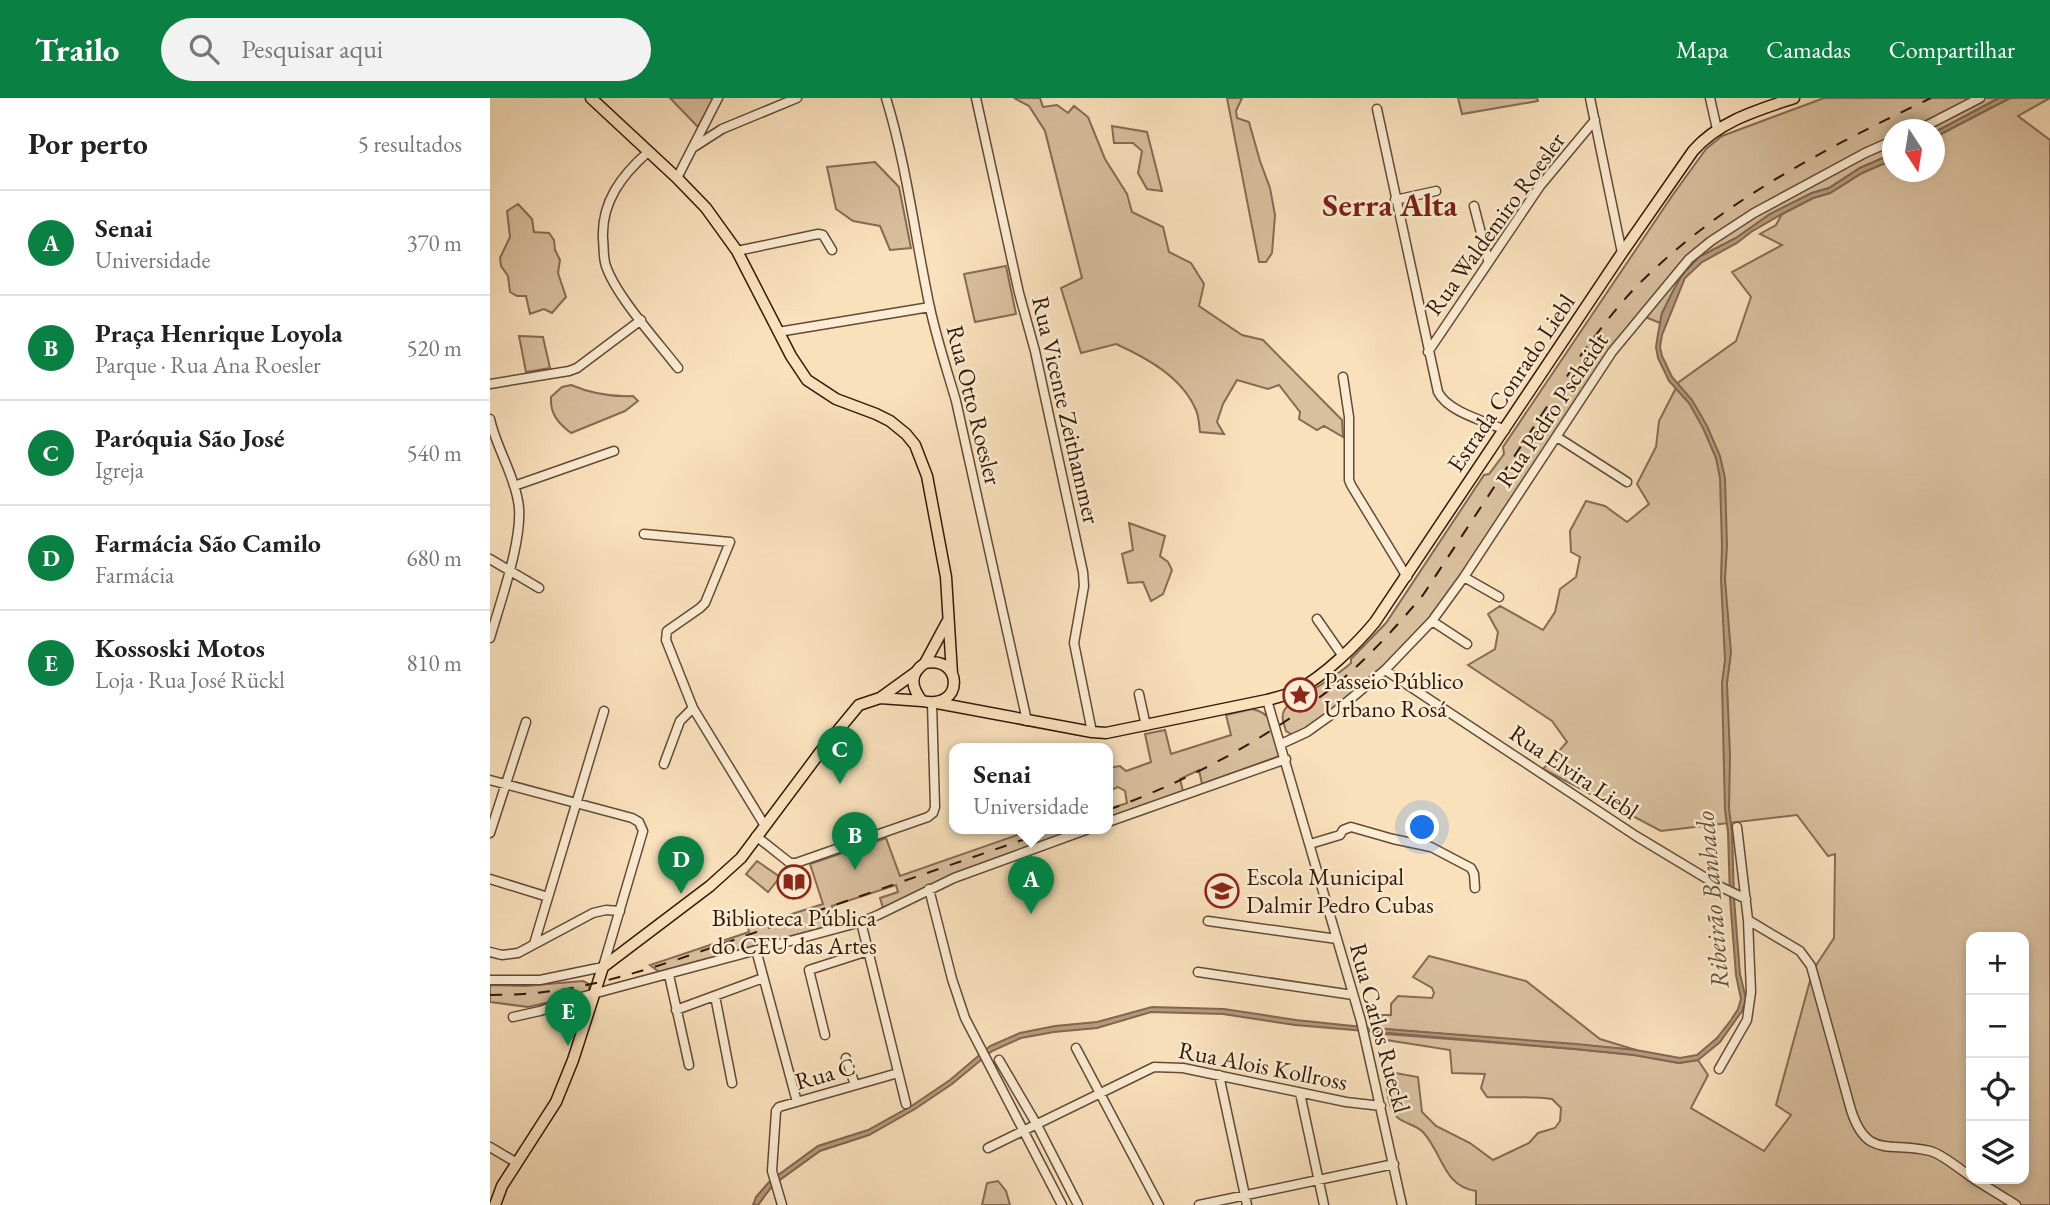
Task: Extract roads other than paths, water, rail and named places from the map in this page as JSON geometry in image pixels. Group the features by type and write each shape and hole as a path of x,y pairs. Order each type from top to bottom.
{"main road":[{"path":"591,98 706,208 737,251 796,364 812,384 836,399 890,421 915,445 927,476 946,577 956,698 972,710"},
{"name":"Estrada Conrado Liebl","path":"880,698 930,703 1107,733 1267,700 1299,689 1342,655 1376,622 1693,151 1706,138 1731,122 1794,98"},
{"path":"495,1205 502,1186 556,1102 596,994 603,967 710,886 741,858 853,711 864,702 880,698 925,663 948,619"},
{"path":"925,663 941,663 948,667 952,674"},
{"path":"916,671 913,677 914,690 930,703 948,698 954,687"}],"street":[{"path":"677,178 718,98"},
{"path":"694,147 722,129 797,98"},
{"name":"Rua Otto Roesler","path":"886,98 896,131 930,307 956,401 1027,721"},
{"name":"Rua Vicente Zeithammer","path":"976,98 1083,572 1084,586 1074,643 1092,732"},
{"path":"1590,98 1622,253"},
{"path":"1710,98 1717,130"},
{"path":"1939,119 1980,98"},
{"path":"1377,109 1438,392 1457,409 1505,430"},
{"name":"Rua Waldemiro Roesler","path":"1428,352 1540,186 1595,120"},
{"name":"Rua Pedro Pscheidt","path":"1282,744 1307,732 1335,712 1385,670 1432,621 1464,577 1612,352 1689,258 1754,213 1882,145"},
{"path":"648,152 617,185 608,204 603,230 607,267 615,284 678,368"},
{"path":"1395,200 1436,191"},
{"path":"1474,206 1488,260"},
{"path":"737,251 818,234 823,235 832,250"},
{"path":"778,332 930,307"},
{"path":"490,384 578,368 641,320"},
{"path":"1343,377 1349,416 1349,480 1407,577"},
{"path":"490,419 514,486 521,518 490,636"},
{"path":"1557,436 1627,482"},
{"path":"514,486 614,452"},
{"path":"643,534 730,542 705,603 665,634 693,708 765,826"},
{"path":"490,559 538,588"},
{"path":"1464,577 1499,597"},
{"path":"1317,619 1342,655"},
{"path":"1432,621 1467,644"},
{"name":"Rua Elvira Liebl","path":"1385,670 1636,836 1742,897"},
{"path":"1139,694 1146,726"},
{"name":"Rua Carlos Rueckl","path":"1267,700 1361,1021 1402,1205"},
{"path":"756,836 790,863 796,863 928,817 935,807 930,703"},
{"path":"664,764 680,721 693,708"},
{"path":"534,944 604,711"},
{"path":"490,833 526,722"},
{"path":"1113,820 1286,759"},
{"path":"490,780 632,818 642,825 643,835 603,967 559,978 490,980"},
{"path":"1310,844 1340,835 1343,830 1351,827 1431,847 1471,868 1475,874 1475,888"},
{"path":"1719,1069 1742,1031 1750,1007 1748,920 1742,897 1737,827"},
{"path":"513,1017 861,922 929,889 1074,834"},
{"path":"490,879 548,897"},
{"path":"929,889 965,1018 1062,1205"},
{"path":"490,951 498,955 518,953 598,912 620,911"},
{"path":"1208,920 1337,939"},
{"path":"1748,920 1800,951 1811,966 1851,1111 1862,1136 1879,1145 1937,1154 1966,1173"},
{"path":"861,922 906,1104"},
{"path":"755,950 797,1102"},
{"path":"825,1035 809,970 868,951"},
{"path":"1198,972 1353,995"},
{"path":"668,975 689,1065"},
{"path":"676,1010 763,978"},
{"path":"715,996 732,1083"},
{"path":"1076,1048 1159,1205"},
{"path":"846,1058 855,1086"},
{"path":"999,1060 1037,1125 1078,1205"},
{"name":"Rua Alois Kollross","path":"988,1148 1154,1066 1174,1067 1356,1104 1381,1106"},
{"name":"Rua C","path":"782,1205 772,1177 775,1114 779,1107 898,1073"},
{"path":"1219,1075 1247,1205"},
{"path":"1300,1093 1324,1205"},
{"path":"490,1147 517,1163"},
{"path":"1199,1205 1394,1164"},
{"path":"1983,1184 2016,1205"}],"railway":[{"path":"1113,808 1191,775 1271,731 1320,697 1362,662 1423,595 1583,352 1644,279 1710,223 1780,176 1931,98"},
{"path":"490,995 561,990 673,961 1040,834"}],"place":[{"name":"Passeio Público Urbano Rosá","path":"1300,695"},
{"name":"Paróquia São José","path":"840,784"},
{"name":"Praça Henrique Loyola","path":"855,870"},
{"name":"Biblioteca Pública do CEU das Artes","path":"794,882"},
{"name":"Escola Municipal Dalmir Pedro Cubas","path":"1222,891"},
{"name":"Farmácia São Camilo","path":"681,894"},
{"name":"Senai","path":"1031,914"},
{"name":"Kossoski Motos","path":"568,1046"}],"district":[{"name":"Serra Alta","path":"1390,205"}],"water label":[{"name":"Ribeirão Banhado","path":"1712,900"}]}
